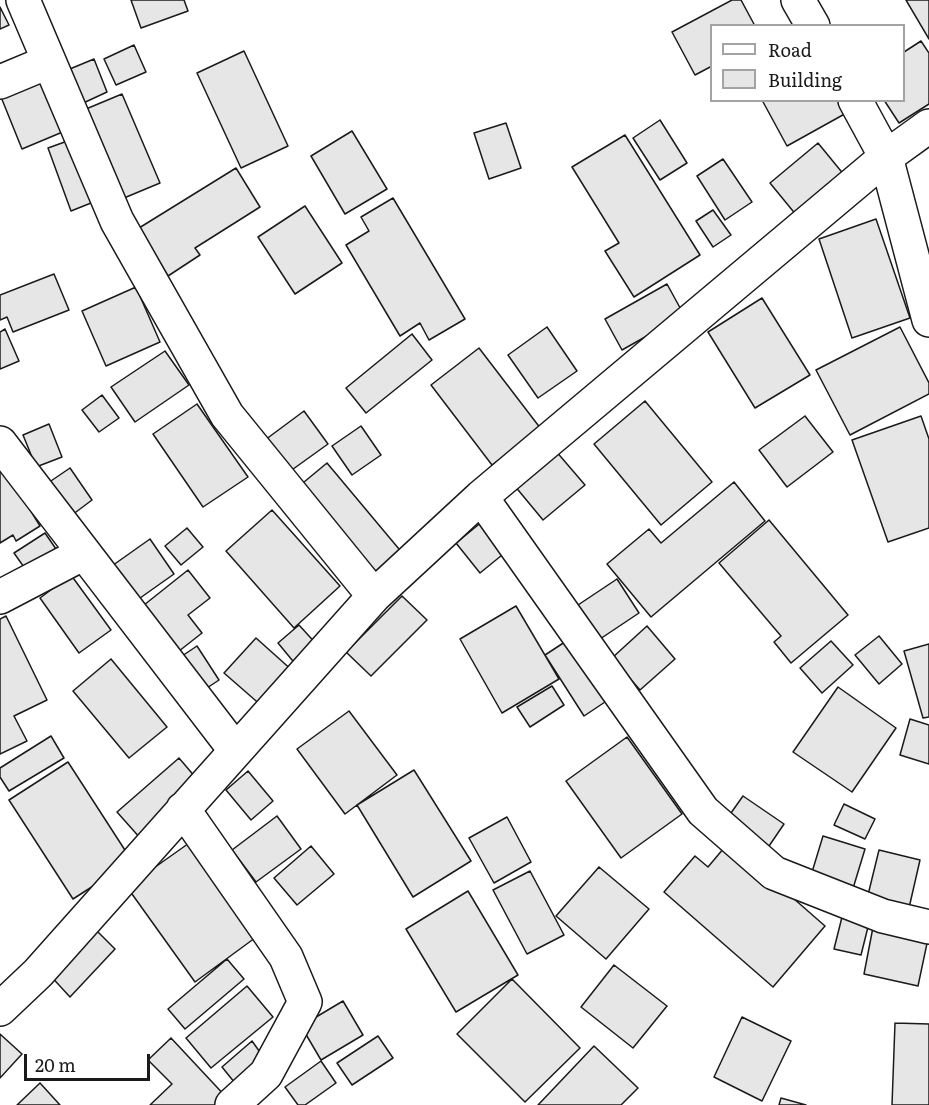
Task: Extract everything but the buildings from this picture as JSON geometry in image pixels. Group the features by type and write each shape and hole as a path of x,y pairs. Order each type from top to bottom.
{"street":[{"path":"23,0 117,221 227,415 374,596"},
{"path":"798,0 812,24"},
{"path":"0,82 48,62"},
{"path":"856,102 886,157 929,320"},
{"path":"0,1009 38,973 374,596 481,497 886,157 929,126"},
{"path":"0,443 236,751"},
{"path":"481,497 703,811 774,873 883,916 929,927"},
{"path":"0,597 84,553"},
{"path":"183,809 286,957 305,1002 266,1074 232,1105"}]}
